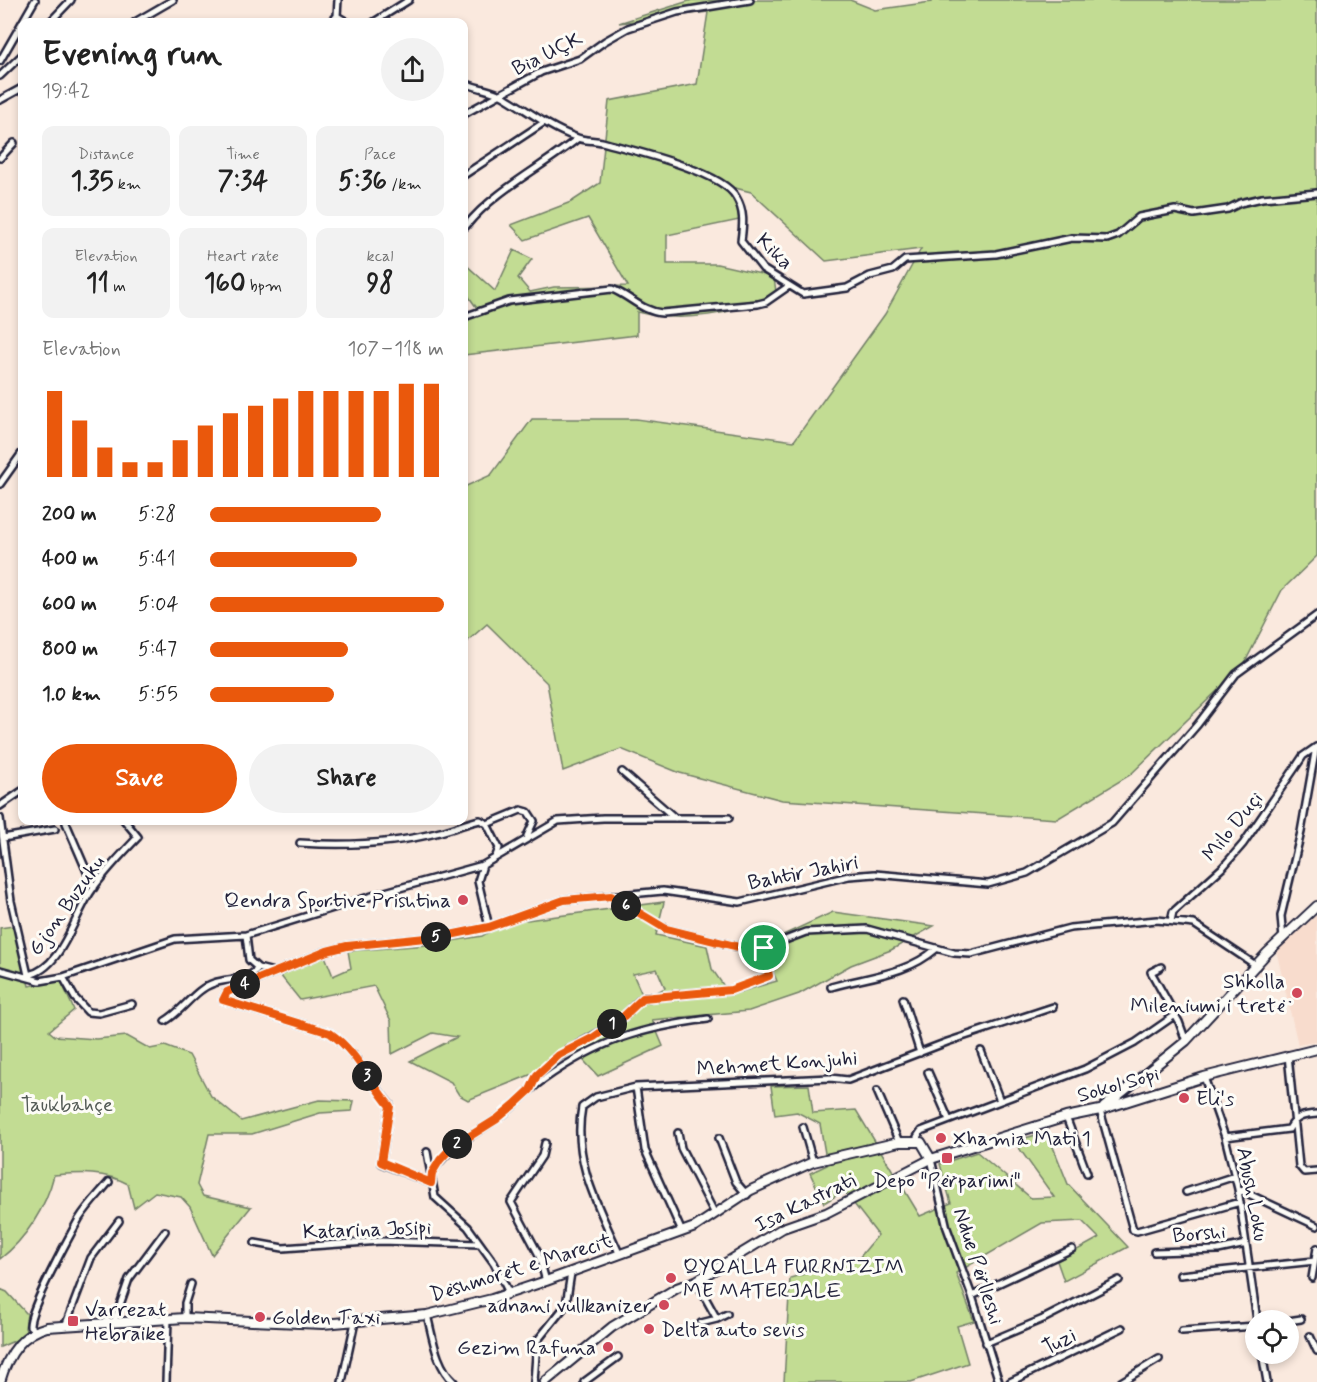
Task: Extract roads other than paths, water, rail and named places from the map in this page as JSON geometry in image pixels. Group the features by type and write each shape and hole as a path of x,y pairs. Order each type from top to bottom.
{"street":[{"path":"25,18 35,0"},
{"path":"54,18 71,0"},
{"path":"142,18 173,0"},
{"path":"338,0 337,16 340,18"},
{"path":"380,18 409,0"},
{"name":"Bia UÇK","path":"468,112 541,72 580,59 628,28 677,12 750,0"},
{"path":"0,61 18,30"},
{"path":"0,76 18,59"},
{"name":"Kika","path":"468,85 501,95 543,123 577,139 599,141 669,160 727,185 736,195 744,219 741,241 763,269 789,286 766,302 758,304 662,313 649,312 627,295 612,289 509,301 468,316"},
{"path":"0,99 18,90"},
{"path":"468,173 543,123"},
{"path":"468,224 477,213 501,194 577,139"},
{"path":"0,158 14,143"},
{"path":"789,286 802,294 848,288 870,276 893,270 905,260 996,254 1072,238 1107,238 1118,235 1139,217 1175,210 1194,214 1227,209 1240,203 1262,198 1317,193"},
{"path":"0,484 18,459"},
{"name":"Bahtir Jahiri","path":"431,1183 381,1162 390,1106 345,1044 330,1033 223,1000 227,992 327,951 347,946 445,936 489,927 564,900 663,891 740,902 849,876 875,874 988,884 1027,873 1112,823 1198,724 1236,674 1317,615"},
{"path":"1283,939 1281,916 1301,832 1316,746"},
{"name":"Milo Duçi","path":"1172,921 1173,912 1222,867 1243,844 1299,762 1316,746"},
{"path":"622,772 675,818"},
{"path":"0,806 18,793"},
{"path":"487,824 521,810 528,812 534,822 526,837"},
{"path":"0,818 11,901 28,975"},
{"path":"0,970 28,975 40,981 63,977 175,939 246,935 385,892 483,865 526,837 558,821 729,818"},
{"path":"468,824 480,820 487,824 499,848 495,856"},
{"path":"67,825 94,888"},
{"name":"Gjon Buzuku","path":"28,975 37,974 53,959 94,888 138,837 128,825"},
{"path":"300,843 336,845 371,843 439,833 464,825"},
{"path":"3,838 55,830"},
{"path":"483,865 478,881 489,927"},
{"path":"611,896 666,929 747,949 764,948 806,933 837,929 867,929 936,949 971,954 1070,928 1172,921 1194,924 1257,966"},
{"path":"1240,1203 1137,1231 1133,1230 1100,1110 1186,1041 1317,906"},
{"path":"246,935 249,960 258,968 274,972"},
{"path":"530,1090 537,1075 559,1055 594,1037 624,1016 643,998 731,990 769,976 764,948"},
{"path":"831,987 900,971 920,963 936,949"},
{"path":"165,1021 177,1014 212,983 254,974 258,968"},
{"path":"1161,968 1151,972 1179,1022 1186,1041"},
{"path":"63,977 75,998 88,1012 99,1013 132,1004"},
{"path":"903,999 920,1053"},
{"name":"Mehmet Konjuhi","path":"619,1253 592,1191 580,1152 577,1131 582,1107 596,1097 636,1087 830,1077 848,1080 1053,1007"},
{"path":"931,1159 917,1137 920,1132 1085,1069 1135,1043 1174,1016"},
{"path":"432,1173 451,1148 497,1119 530,1090 562,1067 606,1042 654,1027 708,1018"},
{"name":"Sokol Sopi","path":"931,1159 1204,1077 1317,1049"},
{"path":"981,1051 1000,1101"},
{"path":"1288,1055 1300,1168 1304,1172 1317,1171"},
{"path":"928,1072 949,1120"},
{"name":"Abush Loku","path":"1204,1077 1225,1137 1238,1189 1255,1310"},
{"path":"636,1087 645,1150 681,1233"},
{"path":"877,1091 899,1142"},
{"path":"1294,1119 1317,1114"},
{"path":"1066,1117 1087,1173"},
{"path":"1225,1137 1289,1129 1294,1119"},
{"path":"802,1127 813,1162"},
{"path":"678,1133 681,1148 715,1214"},
{"path":"719,1138 736,1182 747,1195"},
{"name":"Dëshmorët e Marecit","path":"0,1382 10,1353 36,1331 66,1324 185,1318 356,1322 426,1315 509,1293 681,1233 706,1222 715,1214 779,1176 813,1162 899,1142 921,1142"},
{"path":"545,1143 542,1156 511,1202 538,1253 546,1281"},
{"path":"427,1152 432,1173 431,1183 439,1202 455,1213 480,1244 494,1263 509,1293"},
{"name":"Isa Kastrati","path":"547,1381 612,1327 677,1288 696,1281 783,1228 826,1213 931,1159"},
{"name":"Ndue Përlleshi","path":"931,1159 947,1228 972,1296 999,1382"},
{"path":"1186,1192 1235,1176"},
{"path":"36,1331 30,1326 29,1319 39,1298 80,1218 109,1182"},
{"path":"1238,1189 1317,1226"},
{"path":"66,1324 91,1258 119,1221"},
{"path":"114,1322 129,1279 165,1232"},
{"name":"Katarina Josipi","path":"255,1243 283,1248 373,1241 480,1244"},
{"name":"Borshi","path":"1154,1252 1218,1250 1246,1244"},
{"path":"1312,1278 1317,1248"},
{"path":"972,1296 1072,1249"},
{"path":"1180,1275 1315,1261"},
{"path":"534,1382 537,1341 564,1308 571,1273"},
{"path":"986,1343 1043,1319 1119,1280"},
{"path":"696,1281 717,1319"},
{"path":"185,1318 185,1304 191,1284"},
{"path":"701,1323 727,1314"},
{"path":"426,1315 439,1361 446,1374 454,1382"},
{"path":"166,1382 168,1319"},
{"path":"342,1382 356,1322"},
{"path":"1182,1331 1245,1327"},
{"name":"Tuzi","path":"1010,1382 1122,1328"},
{"path":"1310,1336 1317,1351"},
{"path":"584,1382 618,1357"},
{"path":"1121,1382 1159,1359"},
{"path":"1264,1364 1267,1382"}],"place":[{"name":"Qendra Sportive Prishtina","path":"463,900"},
{"name":"Shkolla Mileniumi i tretë","path":"1297,993"},
{"name":"Eli's","path":"1184,1098"},
{"name":"Xhamia Mati 1","path":"941,1138"},
{"name":"Depo \"Përparimi\"","path":"947,1158"},
{"name":"QYQALLA FURRNIZIM ME MATERJALE","path":"671,1278"},
{"name":"adnani vullkanizer","path":"664,1305"},
{"name":"Golden Taxi","path":"260,1317"},
{"name":"Varrezat Hebraike","path":"73,1321"},
{"name":"Delta auto sevis","path":"649,1329"},
{"name":"Gezim Rafuna","path":"608,1347"}],"park label":[{"name":"Taukbahçe","path":"67,1104"}]}
